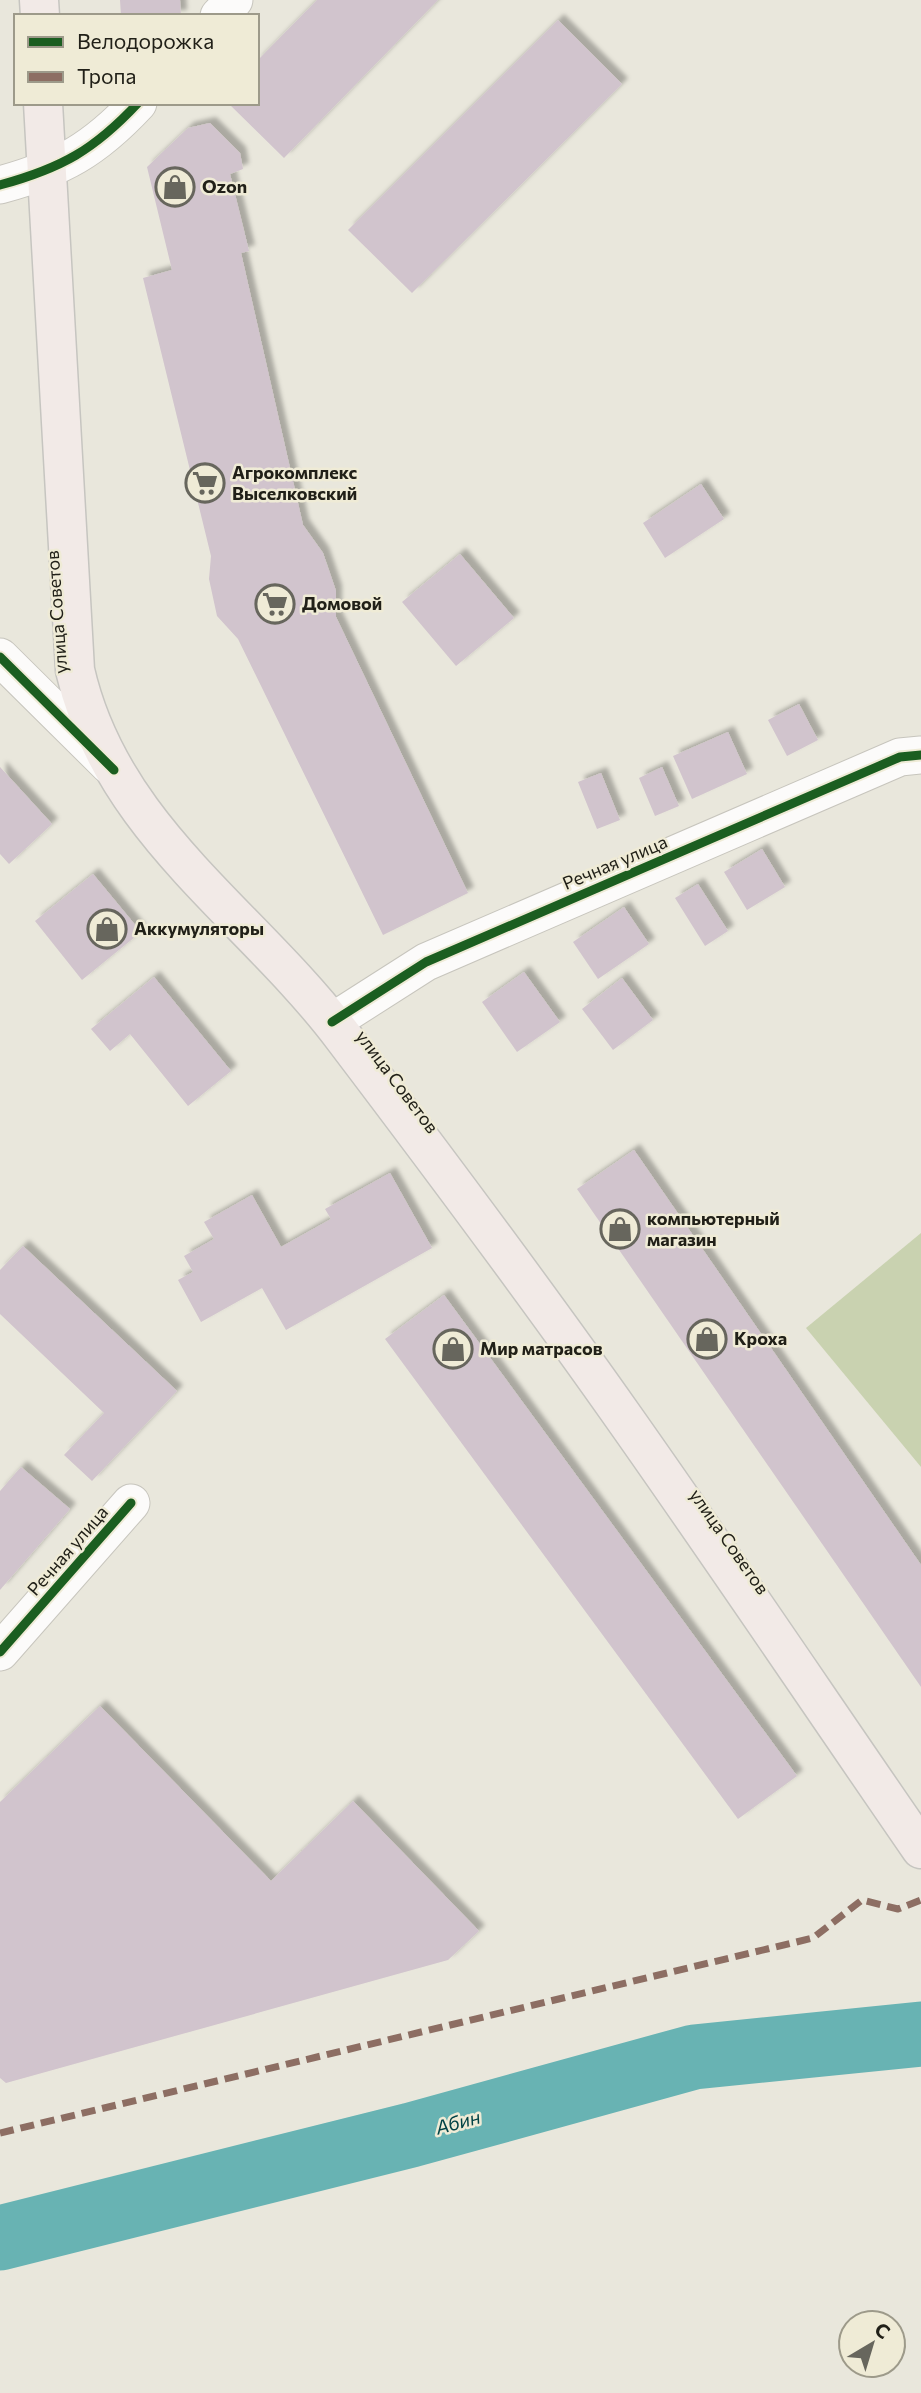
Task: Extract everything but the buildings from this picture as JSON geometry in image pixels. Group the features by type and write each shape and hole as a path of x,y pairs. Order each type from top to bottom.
{"main road":[{"name":"улица Советов","path":"43,105 75,670 83,703 114,769 151,827 332,1022 622,1415 921,1849"}],"street":[{"path":"221,14 234,0"},
{"path":"0,185 46,172 106,138 136,105"},
{"path":"0,657 114,769"},
{"name":"Речная улица","path":"332,1022 426,962 900,757 921,755"},
{"name":"Речная улица","path":"0,1652 131,1503"}],"green space":[{"path":"921,1233 921,1467 806,1328"}],"waterway":[{"name":"Абин","path":"0,2238 411,2135 694,2057 921,2034"}],"marked path":[{"path":"0,2133 813,1938 862,1900 898,1909 921,1900"}],"cycle path":[{"path":"0,185 42,172 76,155 107,133 136,105"},
{"path":"0,657 114,770"},
{"path":"332,1022 426,962 900,757 921,755"},
{"path":"0,1652 131,1503"}],"place":[{"name":"Ozon","path":"175,187"},
{"name":"Агрокомплекс Выселковский","path":"205,483"},
{"name":"Домовой","path":"275,604"},
{"name":"Аккумуляторы","path":"107,929"},
{"name":"компьютерный магазин","path":"620,1229"},
{"name":"Кроха","path":"707,1339"},
{"name":"Мир матрасов","path":"453,1349"}]}
